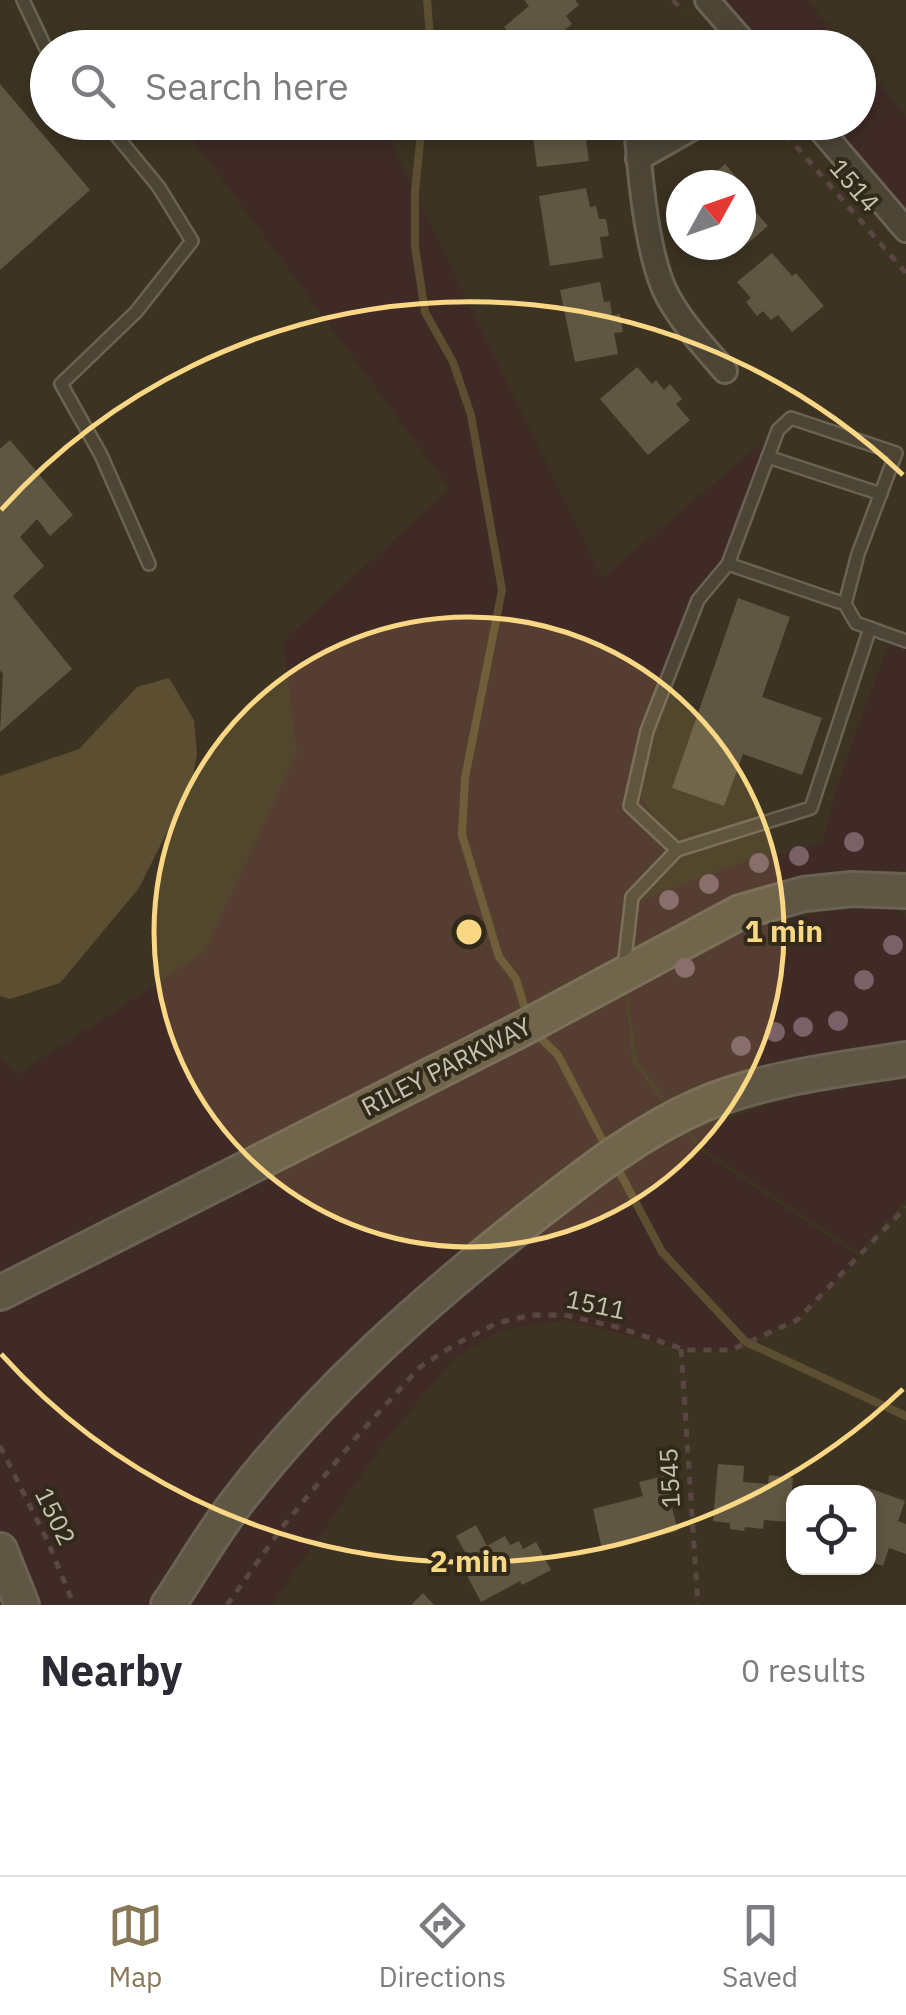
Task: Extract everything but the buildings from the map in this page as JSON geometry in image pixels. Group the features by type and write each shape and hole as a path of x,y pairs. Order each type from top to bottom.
{"street":[{"path":"707,0 733,30"},
{"path":"637,140 651,239 667,295 725,371"},
{"path":"638,160 672,140"},
{"path":"829,140 906,230"},
{"name":"RILEY PARKWAY","path":"0,1293 740,912 804,894 852,889 906,890"},
{"path":"168,1605 240,1498 333,1393 418,1309 588,1173 661,1125 739,1091 802,1075 906,1060"},
{"path":"0,1550 22,1605"}],"lane":[{"path":"23,0 37,30"},
{"path":"121,140 158,186 192,241 136,312 61,384 101,455 148,564"},
{"path":"677,850 630,806 648,731 698,600 728,564 778,430 792,418 896,453 858,554 845,604"},
{"path":"768,457 881,494"},
{"path":"728,564 845,604 856,623 906,641"},
{"path":"622,976 632,898 677,850 812,808 870,628"}],"path":[{"name":"1514","path":"791,140 906,272"},
{"name":"1511","path":"227,1605 283,1526 360,1432 420,1368 456,1344 497,1323 532,1315 564,1315 681,1348 730,1350 797,1320 906,1206"},
{"name":"1545","path":"681,1348 698,1605"},
{"name":"1502","path":"0,1446 48,1540 74,1605"}],"shaded area":[{"path":"725,0 806,0 832,30 751,30"},
{"path":"876,81 906,116 906,209 846,140 876,140"},
{"path":"194,140 389,140 602,578 778,430 728,564 675,658 634,788 677,850 632,898 623,976 633,1063 699,1150 859,1257 797,1320 731,1350 686,1350 566,1320 501,1330 454,1358 382,1445 272,1605 0,1605 0,1058 17,1075 204,953 297,753 283,641 450,489"},
{"path":"891,646 906,648 906,870 892,881 631,961 638,902 736,864 823,843 839,781 883,658"},
{"path":"169,678 194,720 197,754 192,782 139,888 60,983 10,999 0,996 0,776 79,749 137,687"},
{"path":"898,909 906,918 906,1047 675,1110 637,1061 626,981 765,922 838,910"},
{"path":"906,1080 906,1199 859,1252 704,1149 690,1131 802,1094"}],"waterway":[{"path":"427,0 430,30"},
{"path":"420,140 415,247 425,312 453,362 471,415 502,590 465,778 462,835 499,957 516,979 525,1009"},
{"path":"534,1032 558,1055 604,1143"},
{"path":"619,1171 662,1252 746,1342 906,1416"}]}
